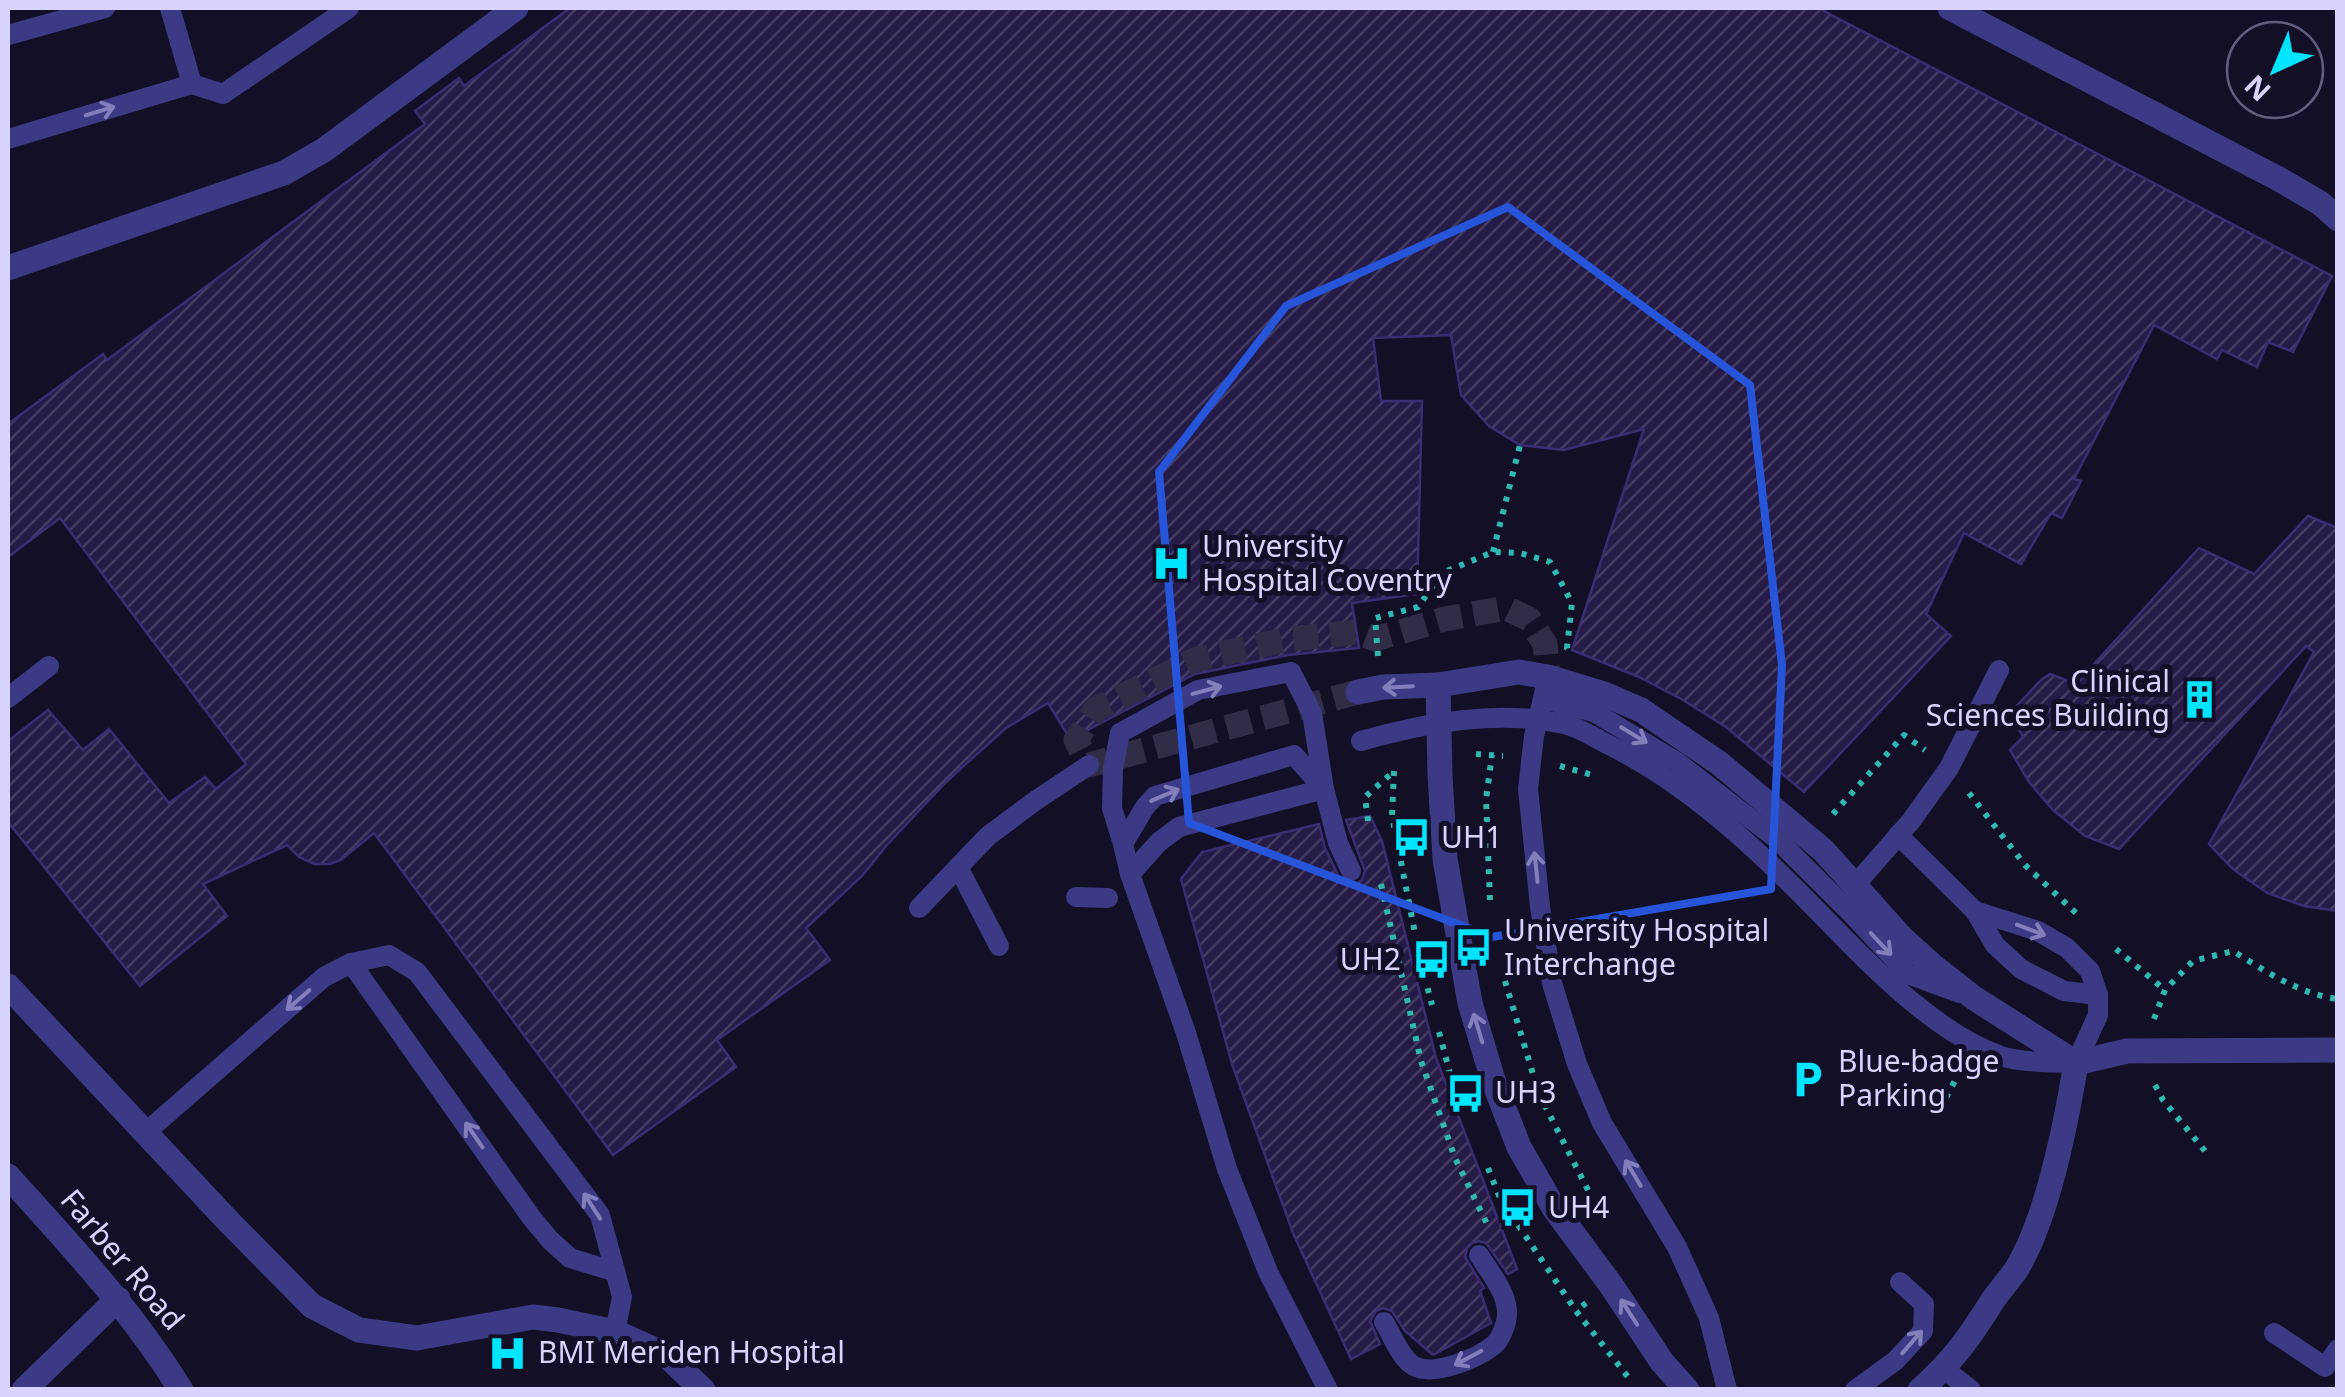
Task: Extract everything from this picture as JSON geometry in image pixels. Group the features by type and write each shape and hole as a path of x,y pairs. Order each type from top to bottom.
{"street":[{"path":"8,268 284,173 324,150 516,8"},
{"path":"1950,8 2278,178 2320,203 2338,219"},
{"path":"1358,692 1520,672 1546,688 1604,694 1641,710 1774,807 1823,850 1902,938 1933,966 1974,998 2076,1063 2128,1051 2338,1050"},
{"path":"1438,685 1442,826 1453,912 1470,1003 1493,1080 1519,1147 1554,1208 1611,1284 1662,1362 1687,1390"},
{"path":"8,986 312,1306 358,1330 416,1338 533,1317 615,1332 666,1356 704,1390"},
{"path":"1920,1390 1972,1336 2016,1270 2033,1236 2068,1114 2076,1063"},
{"name":"Farber Road","path":"8,1176 118,1299 181,1390"},
{"path":"24,1390 118,1299"}],"lane":[{"path":"8,35 105,8"},
{"path":"170,8 192,84"},
{"path":"8,139 192,84 222,94 349,8"},
{"path":"8,698 49,666"},
{"path":"1855,885 1949,768 1999,670"},
{"path":"1328,1390 1268,1272 1228,1169 1130,874 1112,808 1113,770 1120,733 1198,690 1291,672 1312,713 1324,789 1338,843 1351,871"},
{"path":"1727,1390 1709,1318 1677,1247 1602,1123 1577,1064 1552,982 1528,789 1537,721 1546,688 1677,762 1778,839 1908,974 1974,998"},
{"path":"1361,740 1440,724 1509,718 1566,724 1632,756 1706,808 1773,865 1891,985 1964,1038 2003,1057 2076,1063 2098,1015 2098,995 2090,971 2067,948 2038,930 1975,911"},
{"path":"1123,844 1155,796 1294,756 1324,789"},
{"path":"918,908 988,836 1089,765"},
{"path":"1130,874 1178,827 1324,789"},
{"path":"1898,835 1975,911 1995,945 2022,969 2064,991 2098,995"},
{"path":"958,867 999,946"},
{"path":"1076,896 1108,898"},
{"path":"145,1132 324,978 351,963 388,954 416,972 600,1216 622,1297 615,1332"},
{"path":"351,963 550,1240 570,1258 614,1270"},
{"path":"1384,1322 1405,1358 1414,1366 1429,1370 1453,1366 1494,1344 1504,1329 1508,1310 1487,1248"},
{"path":"1856,1390 1895,1361 1923,1331 1924,1304 1900,1282"},
{"path":"2274,1333 2325,1367 2338,1348"},
{"path":"1944,1369 1971,1390"}],"path":[{"path":"1520,445 1493,552 1520,553 1550,562 1572,603 1567,648 1579,660"},
{"path":"1822,807 1834,814 1904,735 1949,768 2025,865 2087,924"},
{"path":"1490,912 1486,799 1492,755"},
{"path":"1367,813 1365,797 1394,771"},
{"path":"1379,875 1421,1061 1487,1248"},
{"path":"2113,946 2165,990 2193,961 2233,951 2274,978 2325,998 2338,999"},
{"path":"1504,978 1539,1094 1599,1212"},
{"path":"2150,1075 2163,1100 2205,1151"},
{"path":"1611,1284 1576,1312 1622,1373 1640,1390"}],"highlighted area":[{"path":"1508,207 1750,385 1782,665 1771,889 1492,937 1189,823 1159,472 1286,306"}],"building":[{"path":"570,8 1818,8 2332,276 2293,352 2268,342 2257,367 2222,350 2217,359 2154,325 2074,479 2081,481 2062,518 2051,513 2021,564 1964,533 1926,614 1951,636 1804,792 1726,727 1683,700 1572,650 1644,429 1564,450 1520,445 1489,426 1461,395 1451,335 1373,338 1381,401 1422,401 1417,594 1352,603 1359,648 1288,655 1195,674 1070,739 1048,703 1006,728 946,782 862,876 806,928 830,960 717,1040 736,1067 613,1155 374,833 341,860 330,864 314,864 287,845 203,884 227,916 140,986 8,822 8,741 48,710 83,750 109,729 169,803 205,777 216,789 246,764 60,518 8,557 8,424 103,354 107,360 425,124 415,111 459,78 464,86"},
{"name":"Clinical Sciences Building","path":"2308,516 2338,528 2338,911 2304,906 2267,893 2233,869 2209,844 2314,652 2306,646 2119,849 2085,836 2053,810 2029,782 2010,750 2023,737 2010,713 2050,674 2076,684 2199,548 2254,574"},
{"path":"1370,816 1382,841 1436,1058 1517,1269 1508,1274 1486,1243 1472,1243 1465,1257 1484,1288 1480,1291 1491,1323 1433,1355 1405,1331 1392,1311 1383,1308 1370,1321 1380,1344 1351,1359 1293,1233 1232,1064 1181,879 1202,852 1319,824 1339,877 1344,883 1356,884 1365,871 1346,820"}],"tunnel":[{"path":"1358,692 1089,765 1076,740 1096,709 1197,659 1289,639 1357,632 1375,639 1445,619 1506,608 1529,619 1545,644 1548,677"}],"place":[{"name":"University Hospital Coventry","path":"1172,564"},
{"name":"Clinical Sciences Building","path":"2200,699"},
{"name":"UH1","path":"1411,838"},
{"name":"University Hospital Interchange","path":"1474,948"},
{"name":"UH2","path":"1431,960"},
{"name":"Blue-badge Parking","path":"1808,1079"},
{"name":"UH3","path":"1465,1093"},
{"name":"UH4","path":"1518,1208"},
{"name":"BMI Meriden Hospital","path":"508,1353"}]}
